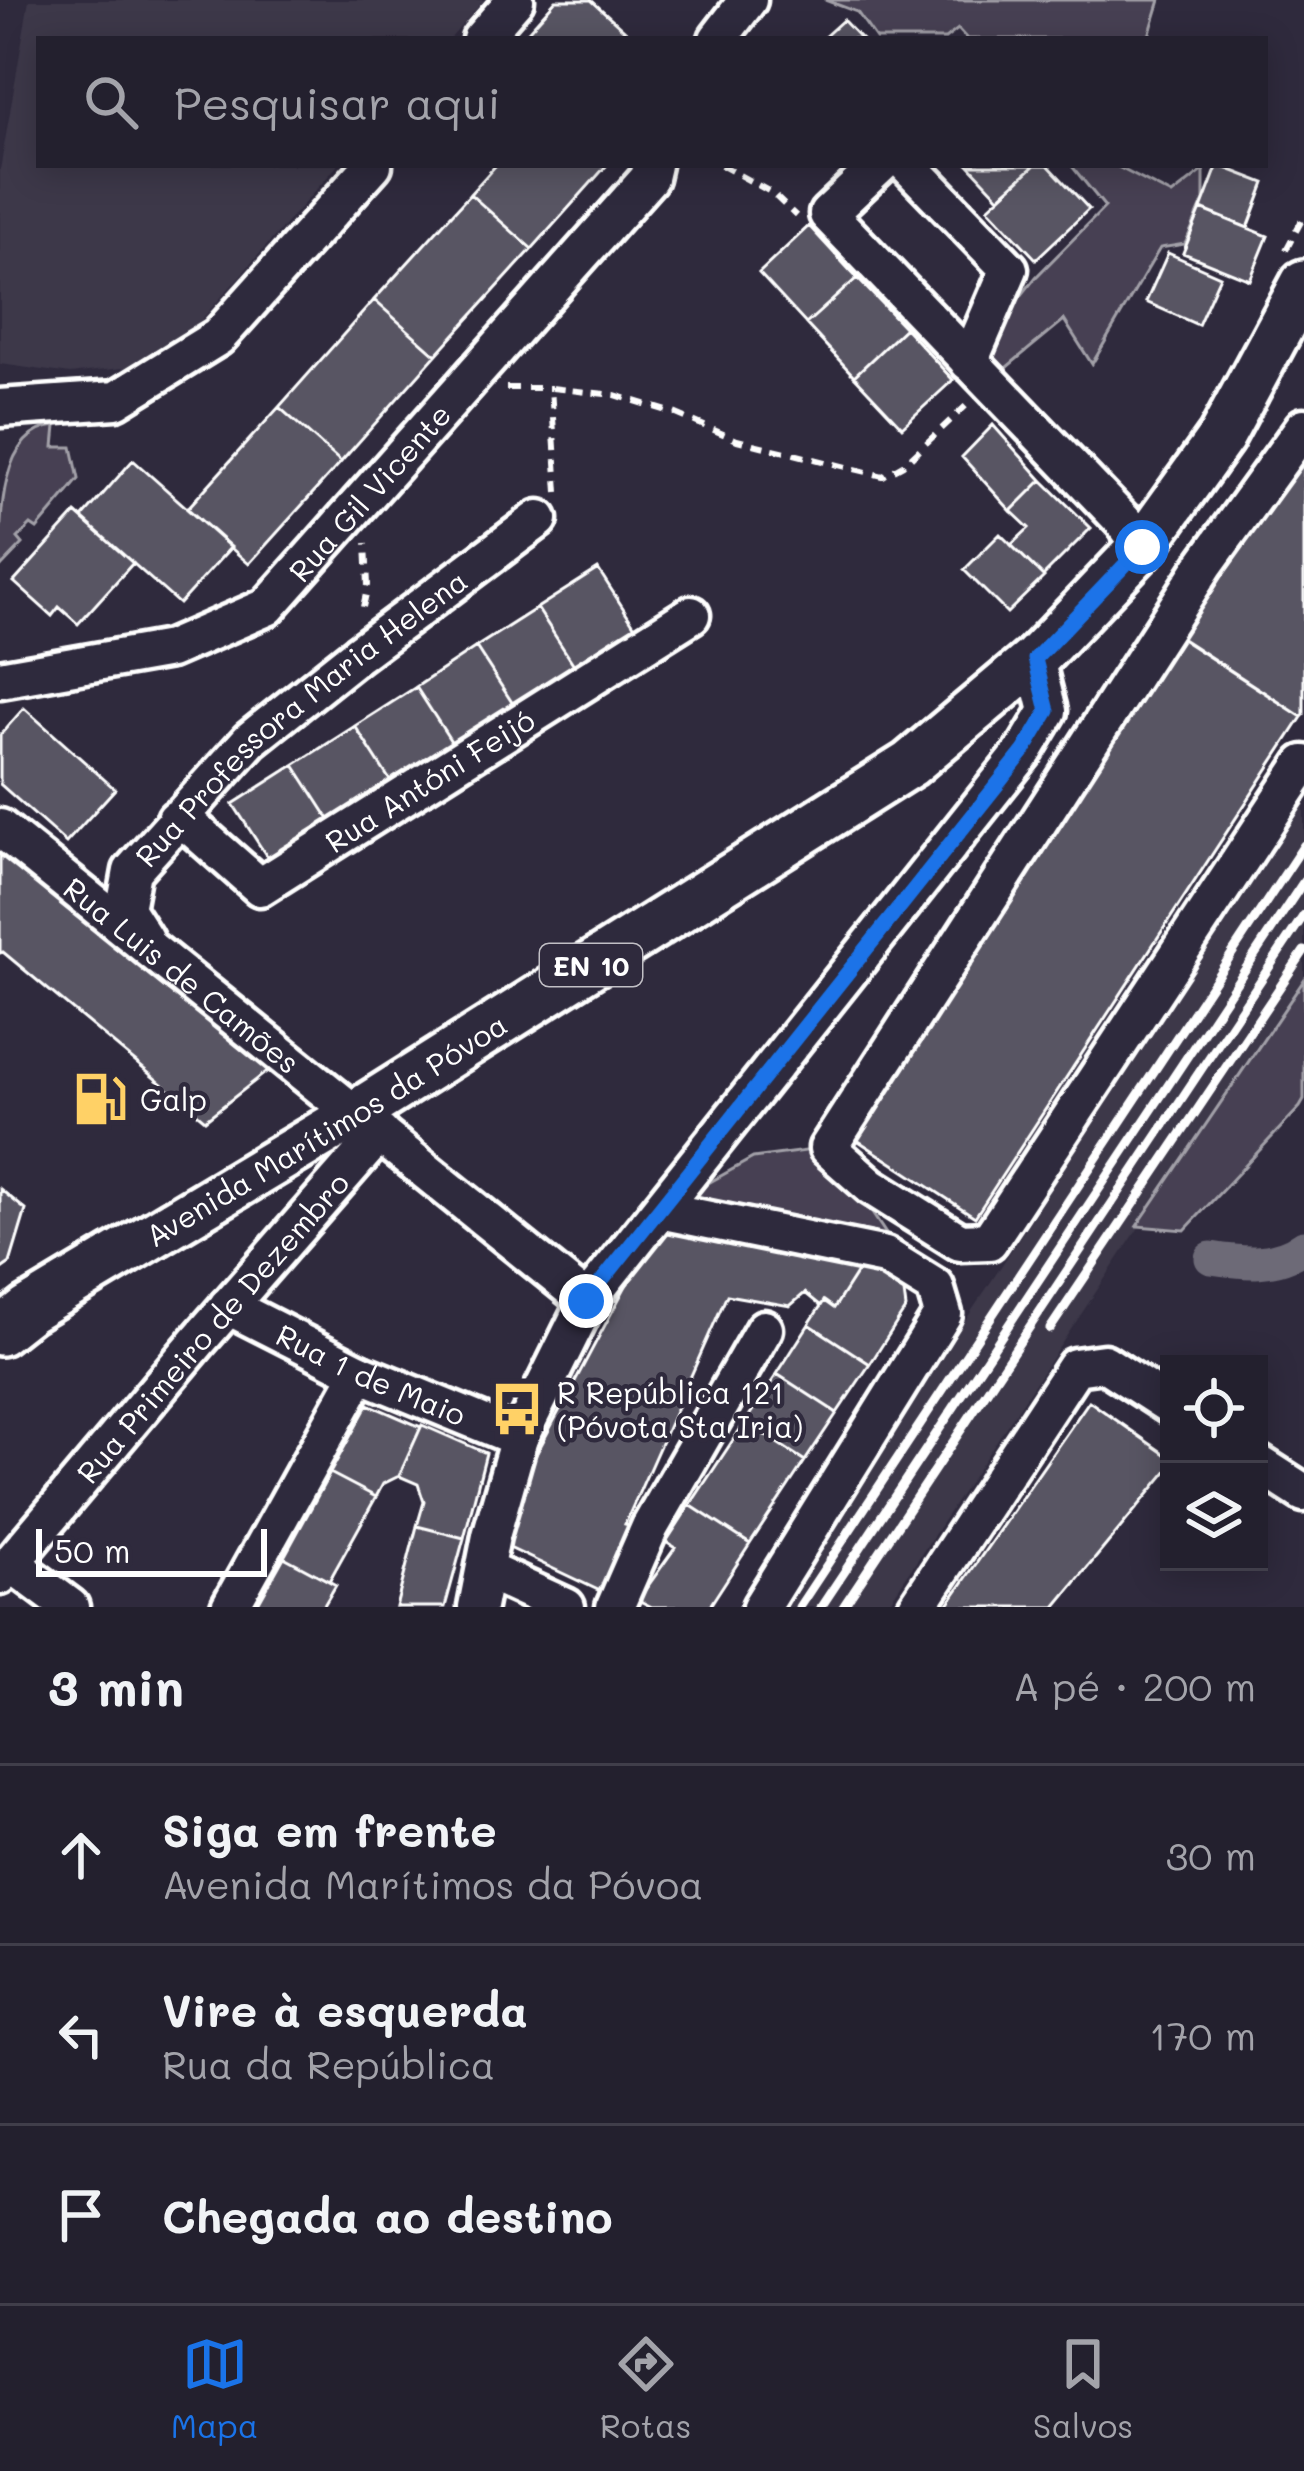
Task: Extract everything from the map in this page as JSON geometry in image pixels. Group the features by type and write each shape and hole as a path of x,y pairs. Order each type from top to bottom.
{"main road":[{"name":"Avenida Marítimos da Póvoa","path":"2,1327 368,1124 910,764 1035,659 1142,547 1221,437 1304,283"}],"street":[{"path":"485,36 515,0"},
{"path":"720,36 748,0"},
{"path":"0,408 116,400 218,337 371,168"},
{"name":"Rua Gil Vicente","path":"0,680 170,649 267,607 649,178 651,168"},
{"path":"877,168 828,214 1124,522 1142,547"},
{"path":"911,168 1009,269 980,372"},
{"path":"1304,427 1192,584 828,1148 871,1186 961,1242 989,1241 1304,764"},
{"name":"Rua Professora Maria Helena","path":"149,948 125,910 132,871 176,819 250,740 539,519"},
{"name":"Rua Antóni Feijó","path":"176,819 193,828 260,887 691,615"},
{"path":"477,1607 519,1438 586,1301 1024,751 1048,711 1035,659"},
{"name":"Rua Luis de Camões","path":"0,828 586,1301"},
{"name":"Rua Primeiro de Dezembro","path":"6,1569 228,1306 368,1124"},
{"path":"660,1210 885,1256 939,1301"},
{"path":"761,1607 939,1301 961,1242"},
{"name":"Rua 1 de Maio","path":"228,1306 360,1373 519,1438"},
{"path":"614,1607 650,1528 764,1329"},
{"path":"917,1607 1075,1367 1104,1363 1160,1399"},
{"path":"230,1607 360,1373"},
{"path":"1268,1470 1304,1493"},
{"path":"6,1569 70,1607"},
{"path":"484,1570 566,1607"}],"path":[{"path":"726,168 772,193 795,217 828,214"},
{"path":"539,519 558,495 551,388 616,395 737,440 884,476 903,465 980,372"},
{"path":"358,654 368,585 364,497"}],"shaded area":[{"path":"29,0 484,0 453,36 36,36 36,168 335,168 195,327 131,367 70,374 0,364 0,170"},
{"path":"825,0 1160,0 1149,36 964,36 958,29 949,36 874,36 857,12"},
{"path":"1073,168 1120,168 1172,195 1204,170 1204,200 1185,244 1160,248 1092,364 1064,320 1001,372 969,362 1036,277 1105,207"},
{"path":"56,426 54,447 72,447 79,479 37,529 31,525 18,538 23,544 0,568 3,501 14,459 38,431"},
{"path":"1304,791 1304,980 886,1607 776,1607 1000,1268"},
{"path":"1304,980 1304,1100 1300,1107 1185,1230 1137,1226"},
{"path":"828,1148 913,1274 666,1232 660,1210 753,1158"}],"building":[{"path":"556,0 591,0 631,36 524,36"},
{"path":"843,20 858,36 825,36"},
{"path":"493,168 604,168 532,249 470,194"},
{"path":"972,168 1032,168 999,197"},
{"path":"1032,168 1051,168 1089,209 1036,259 988,208"},
{"path":"1217,168 1265,183 1248,228 1201,209"},
{"path":"470,194 532,249 436,355 374,300"},
{"path":"1201,209 1268,236 1250,280 1183,253"},
{"path":"809,226 857,278 806,324 759,273"},
{"path":"1168,253 1220,276 1198,325 1146,302"},
{"path":"857,278 905,328 854,376 806,324"},
{"path":"374,300 436,355 341,462 279,407"},
{"path":"905,328 953,380 902,427 854,376"},
{"path":"279,407 341,462 249,564 187,509"},
{"path":"993,425 1042,480 1011,511 962,457"},
{"path":"1304,450 1304,715 1302,717 1181,638"},
{"path":"133,460 231,547 179,604 82,518"},
{"path":"1042,480 1091,528 1043,576 1011,545 1029,528 1011,511"},
{"path":"76,513 133,563 78,624 59,607 52,616 14,582"},
{"path":"1000,534 1044,577 1007,613 964,570"},
{"path":"598,569 636,628 576,668 537,608"},
{"path":"537,608 576,668 515,707 476,647"},
{"path":"1175,635 1302,717 975,1217 848,1134"},
{"path":"476,647 515,707 454,746 416,687"},
{"path":"416,687 454,746 393,785 355,726"},
{"path":"24,708 115,789 66,843 0,784 0,735"},
{"path":"355,726 393,785 332,824 294,765"},
{"path":"294,765 332,824 271,863 233,804"},
{"path":"0,843 274,1066 205,1120 0,953"},
{"path":"0,1189 26,1210 10,1263 0,1270"},
{"path":"666,1232 859,1269 834,1308 824,1301 821,1306 805,1293 790,1306 727,1295 625,1524 650,1531 617,1599 499,1543 525,1475 629,1280"},
{"path":"864,1261 899,1283 896,1288 904,1293 906,1308 870,1364 809,1324 824,1301 834,1308"},
{"path":"809,1324 870,1364 837,1413 777,1374"},
{"path":"777,1374 837,1413 805,1461 745,1422"},
{"path":"1089,1401 1160,1451 1160,1480 1055,1607 946,1607"},
{"path":"368,1404 421,1427 399,1476 383,1484 376,1497 330,1473"},
{"path":"745,1422 805,1461 750,1544 690,1505"},
{"path":"422,1425 486,1453 464,1538 417,1526 424,1502 418,1484 399,1476"},
{"path":"330,1473 376,1497 329,1581 284,1557"},
{"path":"690,1505 750,1544 709,1607 652,1607 638,1600 675,1548 666,1542"},
{"path":"417,1526 464,1538 445,1607 396,1607"},
{"path":"284,1557 336,1585 323,1607 256,1607"}],"waterway":[{"path":"1211,1258 1271,1260 1304,1246"}],"railway":[{"path":"799,1607 1304,845"},
{"path":"821,1607 1304,881"},
{"path":"843,1607 1304,915"},
{"path":"1050,1329 1304,951"}],"place":[{"name":"Galp","path":"100,1099"},
{"name":"R República 121 (Póvota Sta Iria)","path":"517,1409"}],"route":[{"path":"586,1301 1024,751 1048,711 1035,659 1142,547"}]}
